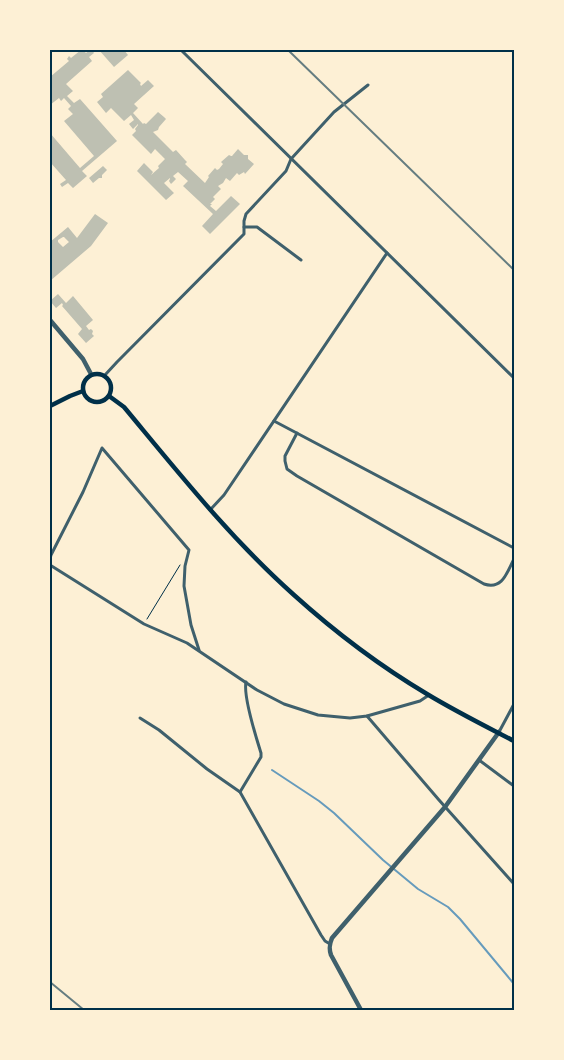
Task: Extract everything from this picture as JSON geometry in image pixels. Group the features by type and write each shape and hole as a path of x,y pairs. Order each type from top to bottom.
{"main road":[{"path":"92,374 105,376 109,378 112,388 109,396 105,400 91,401 83,391 85,380 92,374"},
{"path":"50,406 83,391"},
{"path":"109,396 124,407 210,510 259,562 315,614 365,653 429,695 514,741"}],"street":[{"path":"181,50 514,378"},
{"path":"105,376 244,234 246,214 286,171 291,159 334,112 368,84"},
{"path":"244,227 256,227 302,260"},
{"path":"210,510 224,495 387,253"},
{"path":"50,320 83,359 92,374"},
{"path":"274,421 514,548"},
{"path":"297,433 285,456 284,461 287,469 344,503 484,584 496,586 501,582 514,559"},
{"path":"50,559 102,448 189,550 185,566 184,586 191,625 199,650"},
{"path":"50,565 144,624 199,650 246,682 284,704 318,715 350,718 367,716 420,701 429,695"},
{"path":"240,792 261,758 247,699 246,682"},
{"path":"361,1010 333,960 329,950 330,944 337,932 445,807 499,732 514,704"},
{"path":"367,716 514,884"},
{"path":"140,718 159,730 206,769 240,792 325,941 330,944"},
{"path":"479,760 514,786"}],"path":[{"path":"144,624 183,560"}],"building":[{"path":"81,50 86,53 92,50 94,53 89,57 92,61 66,84 73,91 67,96 74,103 80,99 117,141 82,171 87,176 73,188 68,183 62,187 60,184 66,180 50,162 50,133 80,168 94,156 64,121 73,114 68,109 71,106 64,98 61,101 59,98 50,105 50,77 69,61 67,59 69,56 71,58"},
{"path":"99,50 124,50 128,55 114,67"},
{"path":"128,70 141,83 141,86 148,80 154,86 134,104 138,108 133,113 143,124 146,124 158,112 164,117 166,119 158,130 153,132 173,152 176,150 187,162 185,164 205,183 215,168 219,169 223,164 221,162 229,155 232,156 238,149 244,155 248,155 248,159 254,164 245,174 244,172 239,175 237,173 230,181 226,178 218,186 221,189 213,197 215,199 210,204 212,204 210,206 216,211 231,196 240,204 210,234 202,226 213,214 183,186 188,181 178,172 173,176 176,179 171,184 170,178 164,183 174,193 166,200 137,171 144,163 153,172 151,175 165,159 155,149 151,154 132,135 136,131 135,129 138,124 133,129 129,124 134,120 131,115 124,121 111,108 106,113 97,102 103,97 101,94"},
{"path":"103,166 107,170 102,175 102,178 93,183 89,178"},
{"path":"95,214 108,223 91,246 50,281 50,242 68,227 77,238","holes":["64,237 69,242 63,247 58,240"]},
{"path":"58,294 66,303 73,296 93,320 86,326 89,330 93,331 92,334 94,336 86,343 78,334 82,329 62,306 62,303 56,308 50,301"}],"waterway":[{"path":"272,770 319,801 383,860 418,889 448,907 514,984"}],"railway":[{"path":"288,50 514,270"},
{"path":"50,982 84,1010"}]}
